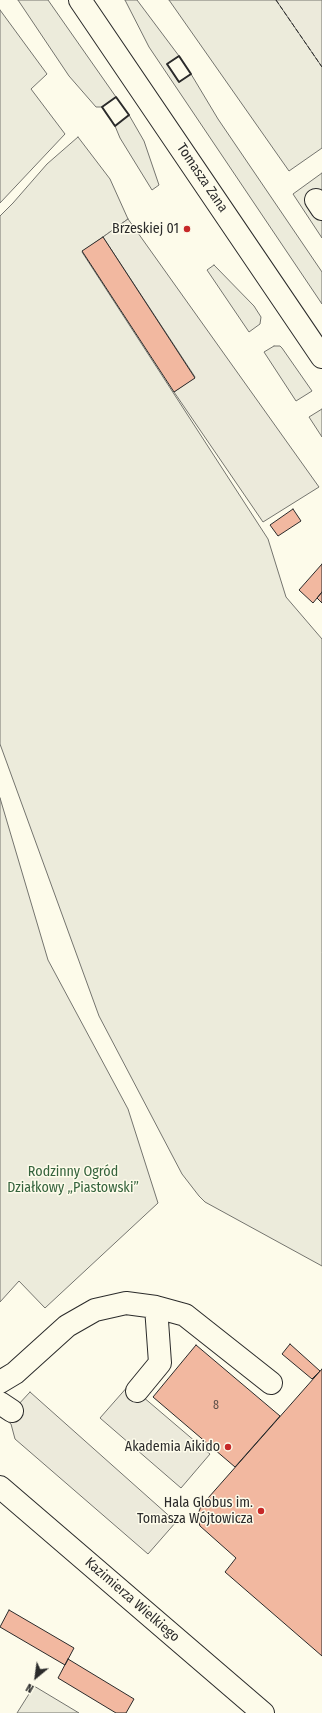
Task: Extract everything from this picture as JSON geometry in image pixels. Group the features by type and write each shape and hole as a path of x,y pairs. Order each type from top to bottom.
{"street":[{"name":"Tomasza Zana","path":"80,0 322,357"},
{"path":"0,1382 15,1373 67,1326 95,1310 126,1303 156,1307 185,1316 271,1383"},
{"path":"137,1391 160,1363 156,1307"},
{"name":"Kazimierza Wielkiego","path":"0,1487 263,1713"}],"green space":[{"path":"18,0 48,0 116,97 102,107 96,107 69,76"},
{"path":"125,0 137,0 179,56 167,64 179,82 191,74 218,119 322,272 322,304 149,47"},
{"path":"169,0 303,0 322,26 322,148 289,171"},
{"path":"0,10 47,74 31,89 65,134 0,203"},
{"path":"129,115 144,141 159,185 152,190 120,138 115,126"},
{"path":"78,137 110,179 128,219 82,252 268,539 286,597 322,639 322,1266 205,1202 182,1174 99,1016 0,744 0,216 47,164"},
{"path":"322,173 322,238 293,194"},
{"path":"214,265 254,306 261,317 260,324 249,332 207,270"},
{"path":"274,346 280,346 282,348 312,391 296,401 264,352"},
{"path":"322,409 322,437 309,417"},
{"name":"Rodzinny Ogród Działkowy „Piastowski”","path":"0,798 48,960 128,1109 158,1203 45,1308 19,1281 0,1302"},
{"path":"34,1686 79,1713 17,1713"}],"shaded area":[{"path":"276,0 322,0 322,67"},
{"path":"128,219 319,487 263,522 174,392 195,377 103,237"},
{"path":"129,1385 210,1454 181,1488 100,1418"},
{"path":"30,1392 176,1522 148,1554 15,1439 11,1424 5,1419"}],"building":[{"path":"103,237 195,378 174,392 82,251"},
{"path":"293,509 301,521 278,536 270,525"},
{"path":"322,564 322,592 313,603 299,590"},
{"path":"322,592 322,603 317,598"},
{"path":"290,1344 320,1371 312,1379 282,1354"},
{"path":"196,1345 280,1416 235,1467 153,1397"},
{"name":"Hala Globus im. Tomasza Wójtowicza","path":"322,1369 322,1656 225,1572 236,1558 200,1526 197,1517 201,1506"},
{"path":"9,1610 74,1648 65,1665 0,1627"},
{"path":"68,1659 134,1699 126,1713 116,1713 58,1678"}],"fence":[{"path":"276,0 322,67"}],"wall":[{"path":"179,56 191,74 179,82 167,64 179,56"},
{"path":"116,97 129,115 115,126 102,107 116,97"}],"place":[{"name":"Brzeskiej 01","path":"187,229"},
{"name":"Akademia Aikido","path":"228,1447"},
{"name":"Hala Globus im. Tomasza Wójtowicza","path":"261,1511"}]}
